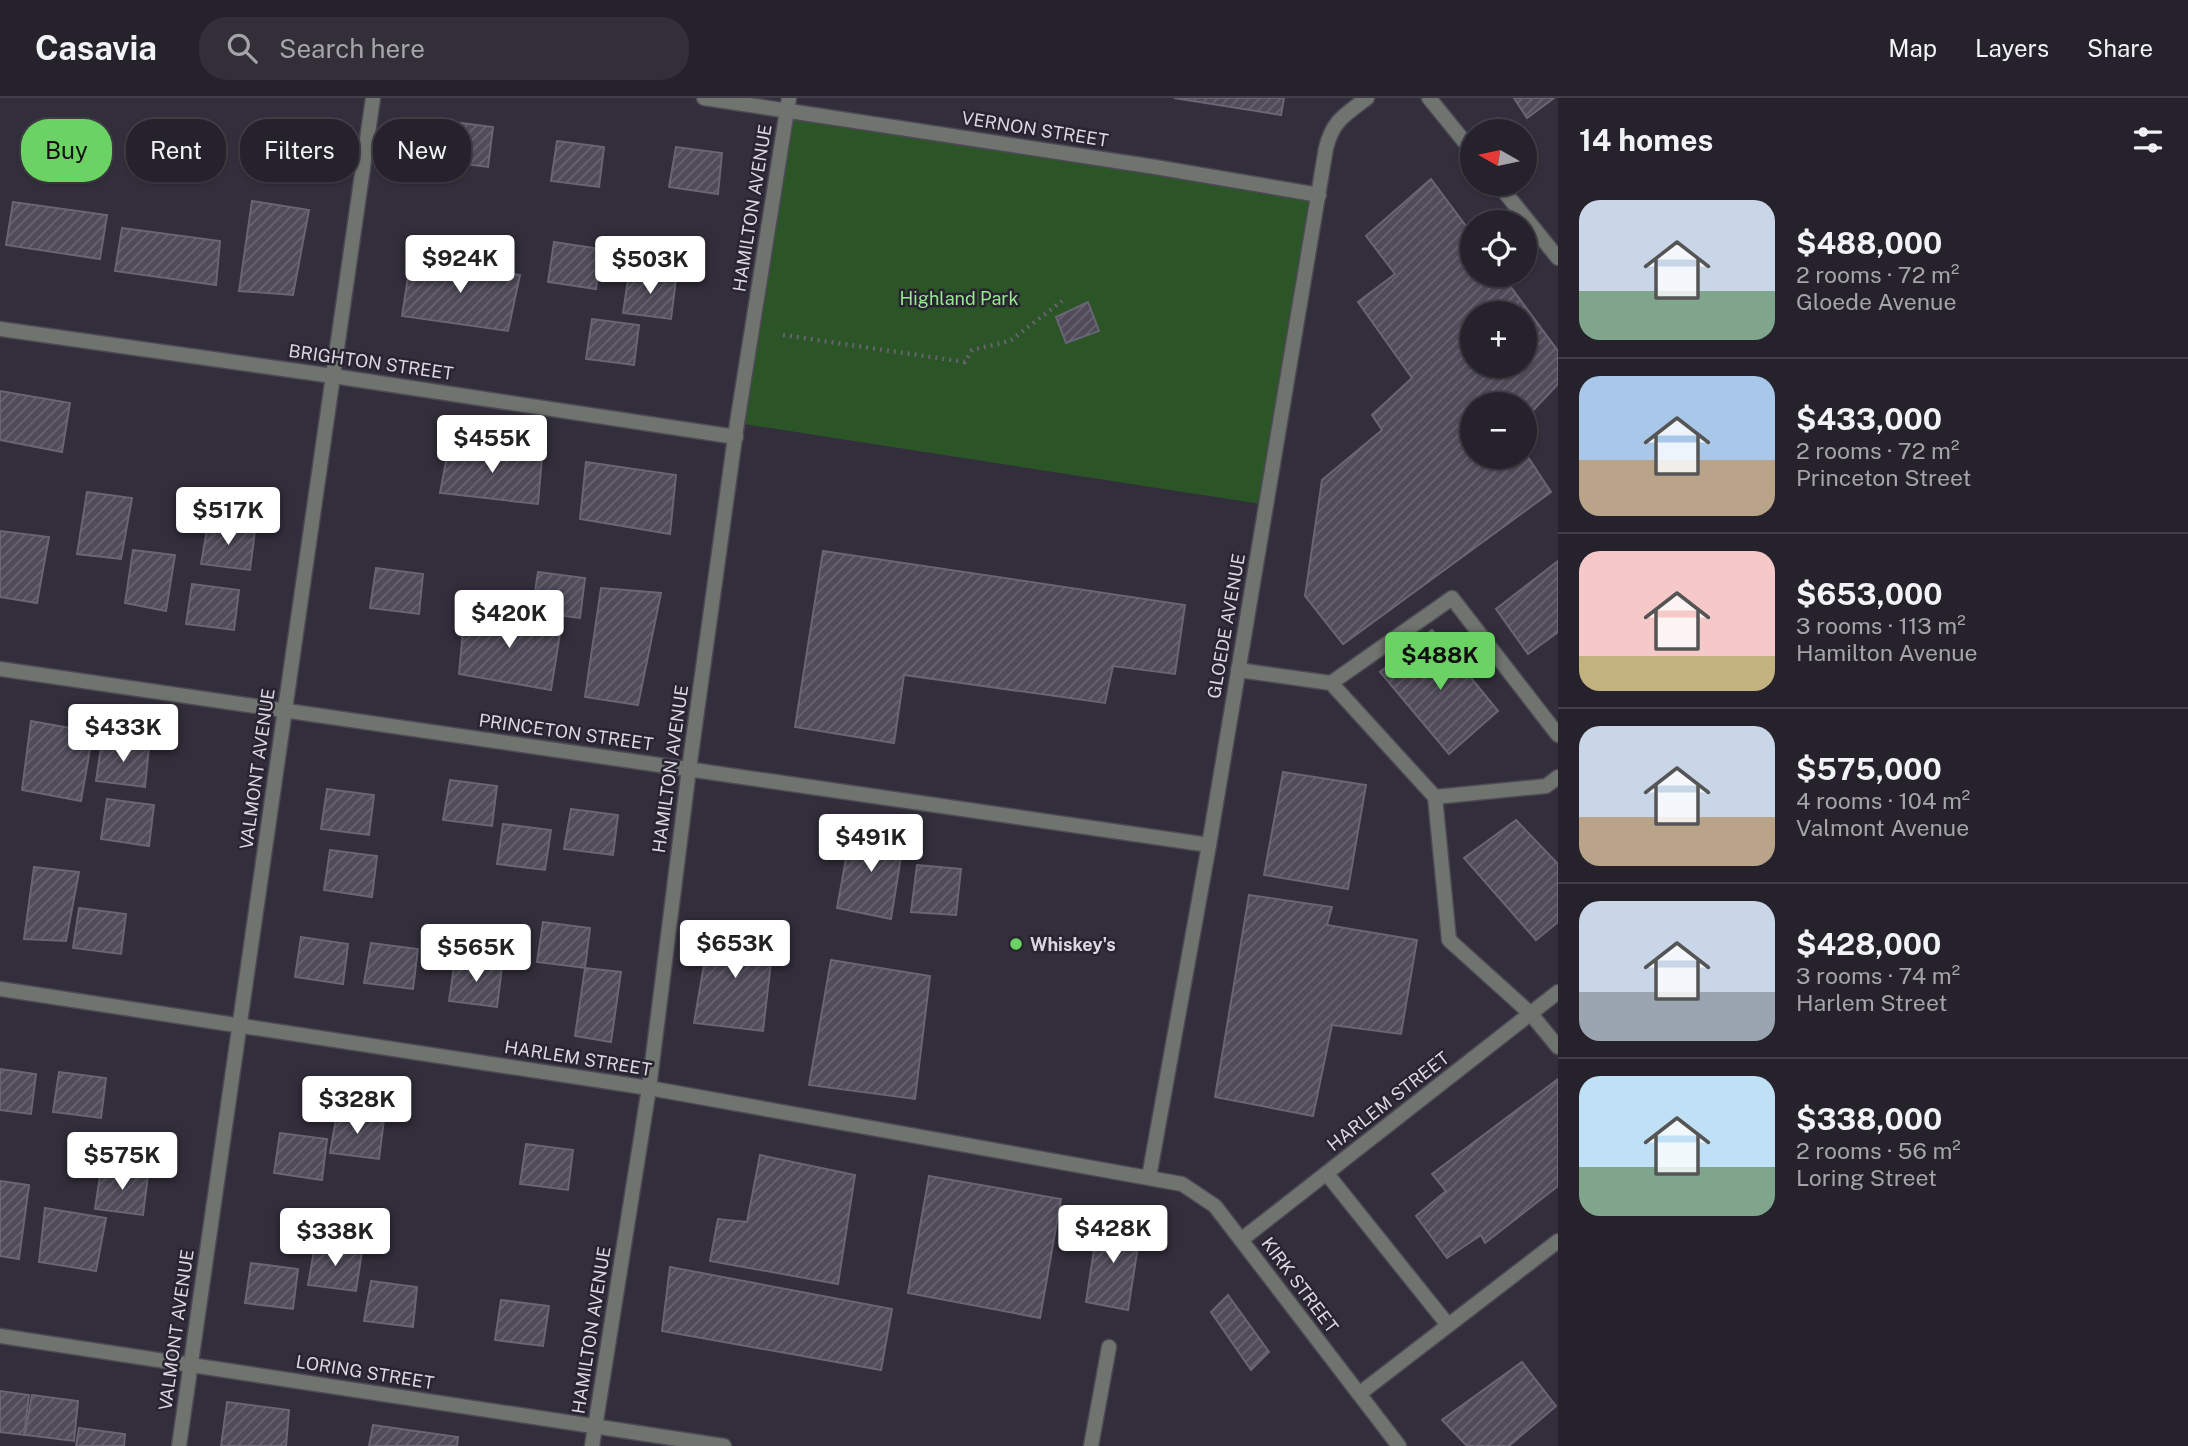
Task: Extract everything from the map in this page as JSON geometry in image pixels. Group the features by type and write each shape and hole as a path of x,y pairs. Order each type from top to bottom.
{"street":[{"name":"VALMONT AVENUE","path":"179,1446 373,98"},
{"name":"VERNON STREET","path":"704,98 788,105 1319,195"},
{"name":"GLOEDE AVENUE","path":"1149,1177 1209,845 1330,133 1338,120 1367,98"},
{"path":"1429,98 1460,136"},
{"name":"HAMILTON AVENUE","path":"592,1446 649,1088 689,769 736,437 788,105"},
{"path":"1508,196 1558,258"},
{"name":"BRIGHTON STREET","path":"0,329 736,437"},
{"path":"1331,683 1452,598 1558,735"},
{"name":"PRINCETON STREET","path":"0,669 1209,845"},
{"path":"1237,670 1331,683 1435,797 1449,940 1531,1014 1558,1047"},
{"path":"1435,797 1546,786 1558,777"},
{"name":"HARLEM STREET","path":"0,989 649,1088 1149,1177"},
{"name":"HARLEM STREET","path":"1241,1240 1558,992"},
{"path":"1327,1174 1448,1325"},
{"name":"KIRK STREET","path":"1149,1177 1182,1184 1215,1206 1399,1446"},
{"path":"1359,1394 1558,1241"},
{"name":"LORING STREET","path":"0,1336 724,1446"},
{"path":"1091,1446 1109,1347"}],"path":[{"path":"783,335 965,362 972,350 1010,341 1062,301"}],"green space":[{"name":"Highland Park","path":"787,111 1319,195 1267,505 737,423"}],"building":[{"path":"1174,98 1284,98 1281,115"},
{"path":"1514,98 1554,98 1527,118"},
{"path":"471,124 493,127 488,167 471,165"},
{"path":"557,141 604,147 599,187 551,181"},
{"path":"676,147 722,153 718,194 669,187"},
{"path":"1431,179 1460,218 1460,287 1511,287 1521,301 1460,301 1460,378 1537,378 1537,322 1558,351 1558,384 1537,406 1537,392 1460,392 1460,469 1536,469 1551,492 1343,644 1305,596 1322,480 1382,430 1372,415 1412,378 1358,302 1395,274 1366,236"},
{"path":"252,201 309,210 293,295 239,291"},
{"path":"13,202 107,215 100,259 6,245"},
{"path":"122,228 220,241 216,285 115,271"},
{"path":"554,242 601,249 596,289 548,282"},
{"path":"411,258 520,275 508,331 402,316"},
{"path":"629,273 676,279 671,319 623,313"},
{"path":"1088,302 1099,331 1066,343 1056,317"},
{"path":"592,319 639,325 634,365 586,359"},
{"path":"0,391 70,403 62,452 0,440"},
{"path":"449,445 542,457 538,504 440,493"},
{"path":"586,462 676,475 670,534 580,519"},
{"path":"87,492 132,498 121,559 77,554"},
{"path":"208,524 255,530 250,570 201,564"},
{"path":"0,531 49,537 37,603 0,597"},
{"path":"133,550 175,555 166,611 125,603"},
{"path":"823,551 1185,605 1175,674 1113,666 1105,703 904,675 894,743 795,727"},
{"path":"1558,561 1558,632 1528,654 1496,609"},
{"path":"376,568 423,574 419,614 370,608"},
{"path":"538,572 585,578 580,618 532,612"},
{"path":"192,584 239,590 234,630 186,624"},
{"path":"601,588 661,593 638,705 585,697"},
{"path":"465,609 561,627 551,690 459,674"},
{"path":"1432,630 1498,711 1449,754 1380,672"},
{"path":"31,721 93,732 81,801 22,790"},
{"path":"102,741 149,747 145,787 96,781"},
{"path":"1283,772 1366,785 1348,889 1264,875"},
{"path":"450,780 497,786 492,826 443,820"},
{"path":"327,789 374,795 369,835 321,829"},
{"path":"107,799 154,805 149,846 101,839"},
{"path":"571,809 618,815 613,855 564,849"},
{"path":"1516,820 1558,864 1558,922 1536,940 1464,858"},
{"path":"503,824 551,830 545,870 497,864"},
{"path":"851,831 904,838 891,919 837,908"},
{"path":"330,850 377,856 372,897 324,890"},
{"path":"917,865 961,869 956,915 911,912"},
{"path":"34,867 79,872 66,941 24,939"},
{"path":"1249,895 1332,907 1327,925 1417,940 1401,1034 1332,1025 1313,1116 1215,1097"},
{"path":"79,908 126,914 121,954 73,948"},
{"path":"543,922 590,928 585,968 537,962"},
{"path":"710,929 774,936 763,1031 694,1023"},
{"path":"301,937 348,944 343,984 295,977"},
{"path":"371,943 418,949 413,989 364,983"},
{"path":"455,960 502,967 497,1007 449,1001"},
{"path":"831,960 930,976 915,1099 809,1085"},
{"path":"585,968 621,972 611,1042 575,1036"},
{"path":"0,1069 36,1074 31,1114 0,1110"},
{"path":"59,1072 106,1078 101,1118 53,1112"},
{"path":"1558,1079 1558,1186 1485,1243 1481,1235 1447,1258 1416,1216 1446,1191 1432,1174"},
{"path":"337,1113 384,1119 379,1159 330,1153"},
{"path":"280,1133 327,1139 322,1180 274,1173"},
{"path":"526,1144 573,1150 568,1190 520,1184"},
{"path":"760,1155 855,1175 838,1284 710,1261 718,1219 747,1222"},
{"path":"101,1169 148,1175 143,1215 95,1209"},
{"path":"929,1176 1061,1199 1040,1318 908,1293"},
{"path":"0,1181 29,1185 19,1259 0,1256"},
{"path":"45,1208 106,1218 96,1271 39,1262"},
{"path":"1098,1223 1141,1227 1128,1310 1086,1302"},
{"path":"315,1245 362,1251 356,1291 308,1285"},
{"path":"251,1263 298,1269 293,1309 245,1303"},
{"path":"670,1267 892,1309 881,1370 662,1331"},
{"path":"371,1281 417,1287 413,1327 364,1321"},
{"path":"1228,1295 1269,1352 1251,1370 1211,1312"},
{"path":"501,1300 549,1306 543,1346 495,1340"},
{"path":"1522,1362 1556,1406 1509,1446 1467,1446 1442,1420"},
{"path":"0,1391 29,1395 24,1435 0,1432"},
{"path":"32,1395 78,1401 74,1441 25,1435"},
{"path":"227,1402 289,1410 286,1446 221,1446"},
{"path":"373,1425 458,1437 457,1446 369,1446"},
{"path":"79,1428 125,1434 124,1446 76,1446"}],"place":[{"name":"Whiskey's","path":"1016,944"}]}
